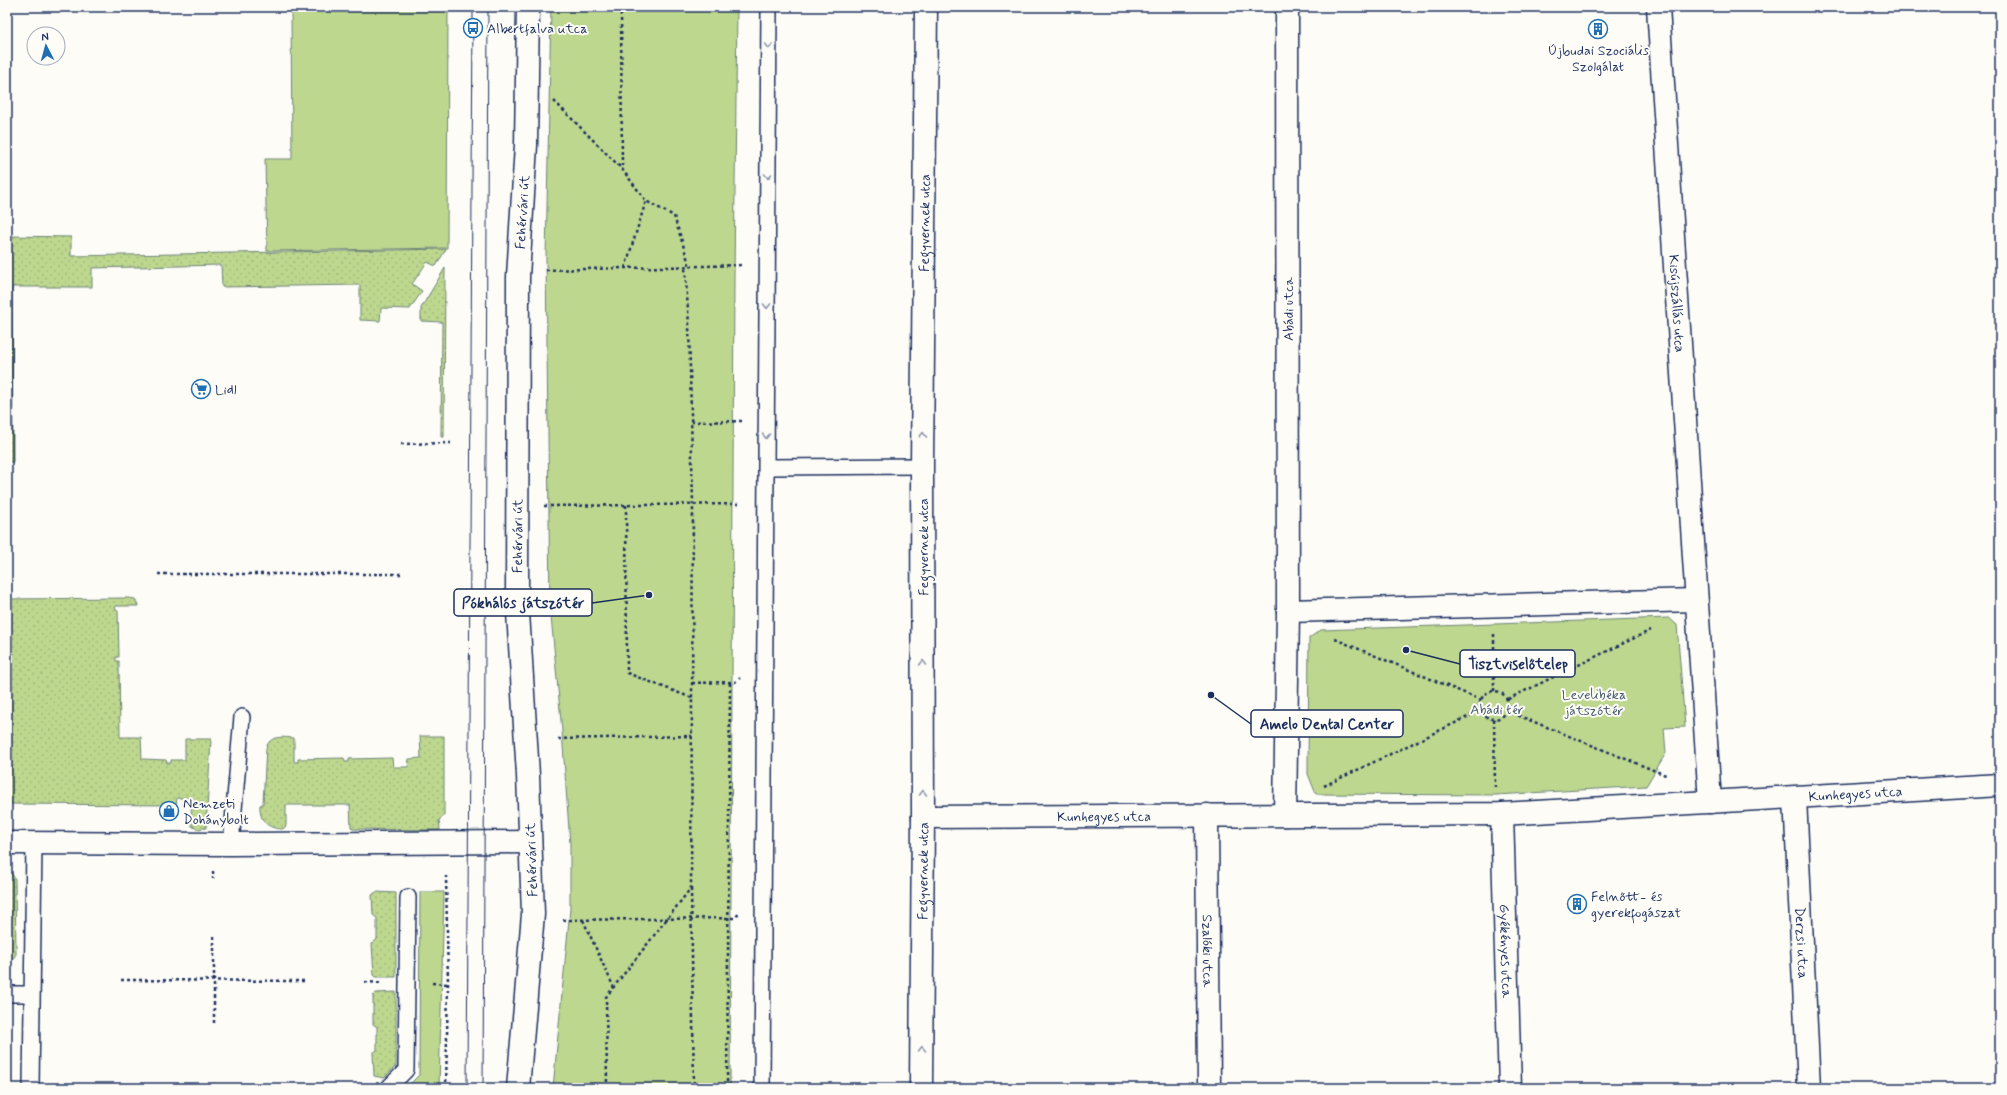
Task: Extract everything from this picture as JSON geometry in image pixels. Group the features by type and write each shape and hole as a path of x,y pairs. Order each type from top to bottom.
{"street":[{"name":"Fehérvári út","path":"518,1088 533,914 517,596 518,277 526,145 528,7"},
{"name":"Fegyvernek utca","path":"921,1088 923,817 922,466 926,7"},
{"name":"Abádi utca","path":"1287,7 1288,611"},
{"name":"Kisújszállás utca","path":"1658,7 1696,600"},
{"path":"1696,600 1710,802 1498,814 1285,815 1288,611 1493,604 1696,600"},
{"name":"Kunhegyes utca","path":"1710,802 2000,785"},
{"name":"Derzsi utca","path":"1795,798 1809,1088"},
{"name":"Gyékényes utca","path":"1498,814 1510,1088"},
{"name":"Szalóki utca","path":"1207,815 1210,1088"},
{"name":"Kunhegyes utca","path":"923,817 1285,815"},
{"path":"7,843 231,844 530,842"}],"lane":[{"path":"762,1088 769,7"},
{"path":"766,467 922,466"},
{"path":"231,844 242,717"},
{"path":"31,1088 34,843"},
{"path":"388,1088 406,1070 408,897"},
{"path":"7,994 31,994"}],"path":[{"path":"622,7 622,169"},
{"path":"552,99 622,169 646,201 674,216 690,266"},
{"path":"625,268 646,201"},
{"path":"540,270 767,265"},
{"path":"685,267 689,324 693,504 691,888 694,1088"},
{"path":"691,422 766,421"},
{"path":"401,444 451,443"},
{"path":"544,506 766,504"},
{"path":"626,505 626,673 692,698"},
{"path":"158,574 402,574"},
{"path":"1493,604 1494,691"},
{"path":"1508,699 1657,627"},
{"path":"1332,638 1481,700"},
{"path":"692,683 730,682 727,919 727,1088"},
{"path":"1494,691 1503,694 1508,699 1507,711 1502,717 1494,719 1487,717 1482,710 1481,700 1486,693 1494,691"},
{"path":"1321,788 1482,710"},
{"path":"1507,711 1670,776"},
{"path":"1494,719 1498,814"},
{"path":"558,739 692,736"},
{"path":"446,876 448,984 446,1088"},
{"path":"607,1088 606,997 691,888"},
{"path":"563,920 727,919"},
{"path":"583,920 614,988"},
{"path":"214,936 214,1024"},
{"path":"121,980 306,981"},
{"path":"214,1083 214,1088"}],"green space":[{"path":"291,7 448,7 447,248 267,251 265,159 292,159"},
{"path":"551,7 737,7 734,277 730,1088 553,1088 570,909 570,844 562,731 550,606 546,258"},
{"path":"7,236 71,237 71,256 446,249 436,266 427,262 412,284 422,291 410,309 381,308 380,321 360,320 360,285 222,287 221,265 92,268 92,287 12,287 13,462 7,462"},
{"path":"445,268 444,437 441,437 442,322 421,321 421,308"},
{"path":"7,593 8,599 135,599 138,606 115,606 116,610 118,611 119,657 116,657 116,661 119,661 120,737 141,737 142,759 166,760 167,763 171,763 171,760 185,760 185,739 211,739 206,828 197,829 192,826 191,805 187,804 187,798 177,798 176,805 7,804"},
{"name":"Abádi tér","path":"1669,618 1677,625 1685,727 1664,728 1666,753 1646,786 1496,795 1316,794 1308,774 1309,638 1321,630"},
{"path":"420,736 444,736 444,816 439,820 440,830 353,829 351,827 350,805 286,805 286,826 283,829 273,828 263,820 260,805 263,804 266,748 273,739 281,737 294,738 294,762 298,762 298,759 344,758 345,762 349,762 349,759 392,758 393,767 408,767 409,759 421,758"},
{"path":"7,866 15,879 16,954 7,969"},
{"path":"376,892 396,893 396,977 376,977 374,975 372,944 377,939 377,918 373,915 372,895"},
{"path":"420,892 444,892 439,1088 406,1088 419,1075"},
{"path":"396,992 396,1066 384,1078 374,1076 373,1053 377,1050 377,1027 373,1024 373,996 376,993"}],"tram line":[{"path":"467,1088 473,7"},
{"path":"483,1088 488,7"}],"place":[{"name":"Albertfalva utca","path":"473,28"},
{"name":"Újbudai Szociális Szolgálat","path":"1598,29"},
{"name":"Lidl","path":"201,389"},
{"name":"Pókhálós játszótér","path":"649,595"},
{"name":"Tisztviselőtelep","path":"1406,650"},
{"name":"Amelo Dental Center","path":"1211,695"},
{"name":"Nemzeti Dohánybolt","path":"169,811"},
{"name":"Felnőtt- és gyerekfogászat","path":"1577,904"}],"park label":[{"name":"Levelibéka játszótér","path":"1594,702"}]}
